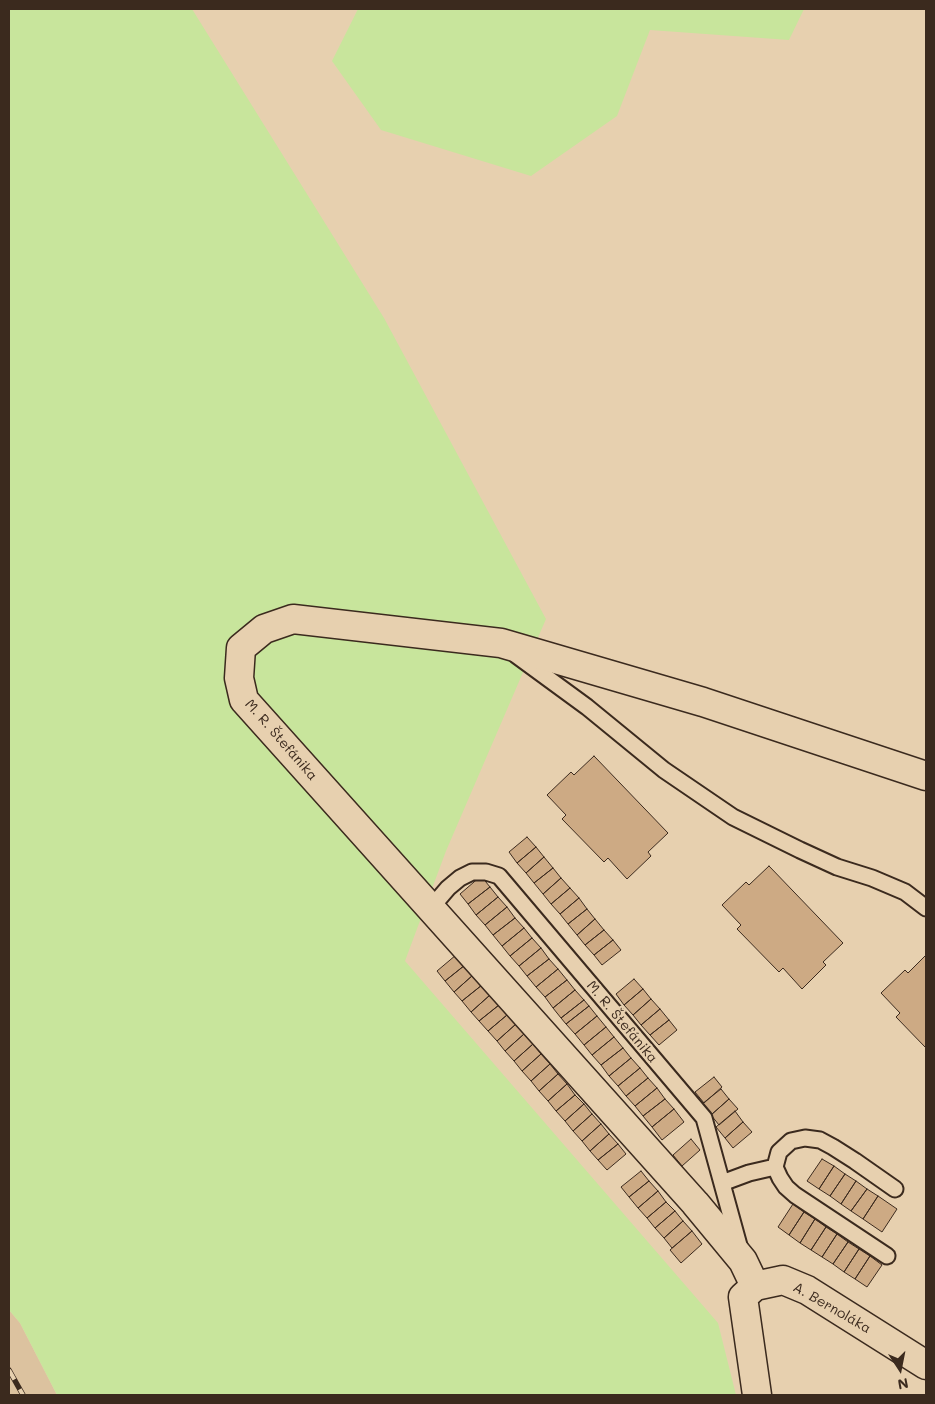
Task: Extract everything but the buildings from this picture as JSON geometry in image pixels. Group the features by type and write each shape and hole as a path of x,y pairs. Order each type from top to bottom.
{"street":[{"name":"M. R. Štefánika","path":"755,1286 743,1260 695,1204 244,700 239,678 241,648 264,629 293,619 501,643 703,702 926,776"},
{"name":"A. Bernoláka","path":"755,1286 783,1280 807,1290 926,1365"},
{"path":"755,1286 743,1297 757,1395"}],"lane":[{"path":"501,643 587,707 664,770 733,817 837,867 872,878 905,892 926,908"},
{"name":"M. R. Štefánika","path":"430,909 448,888 460,878 472,872 486,872 499,876 704,1118 743,1260"},
{"path":"887,1256 795,1195 786,1187 775,1167 779,1152 791,1141 805,1138 820,1140 855,1161 895,1189"},
{"path":"722,1183 775,1167"}],"shaded area":[{"path":"9,1310 20,1323 57,1395 9,1395"}],"green space":[{"path":"9,9 192,9 384,318 546,619 446,851 405,961 718,1323 736,1395 57,1395 20,1323 9,1310"},
{"path":"358,9 804,9 789,40 650,30 617,116 531,176 381,130 332,61"}],"railway":[{"path":"9,1370 23,1395"}]}
